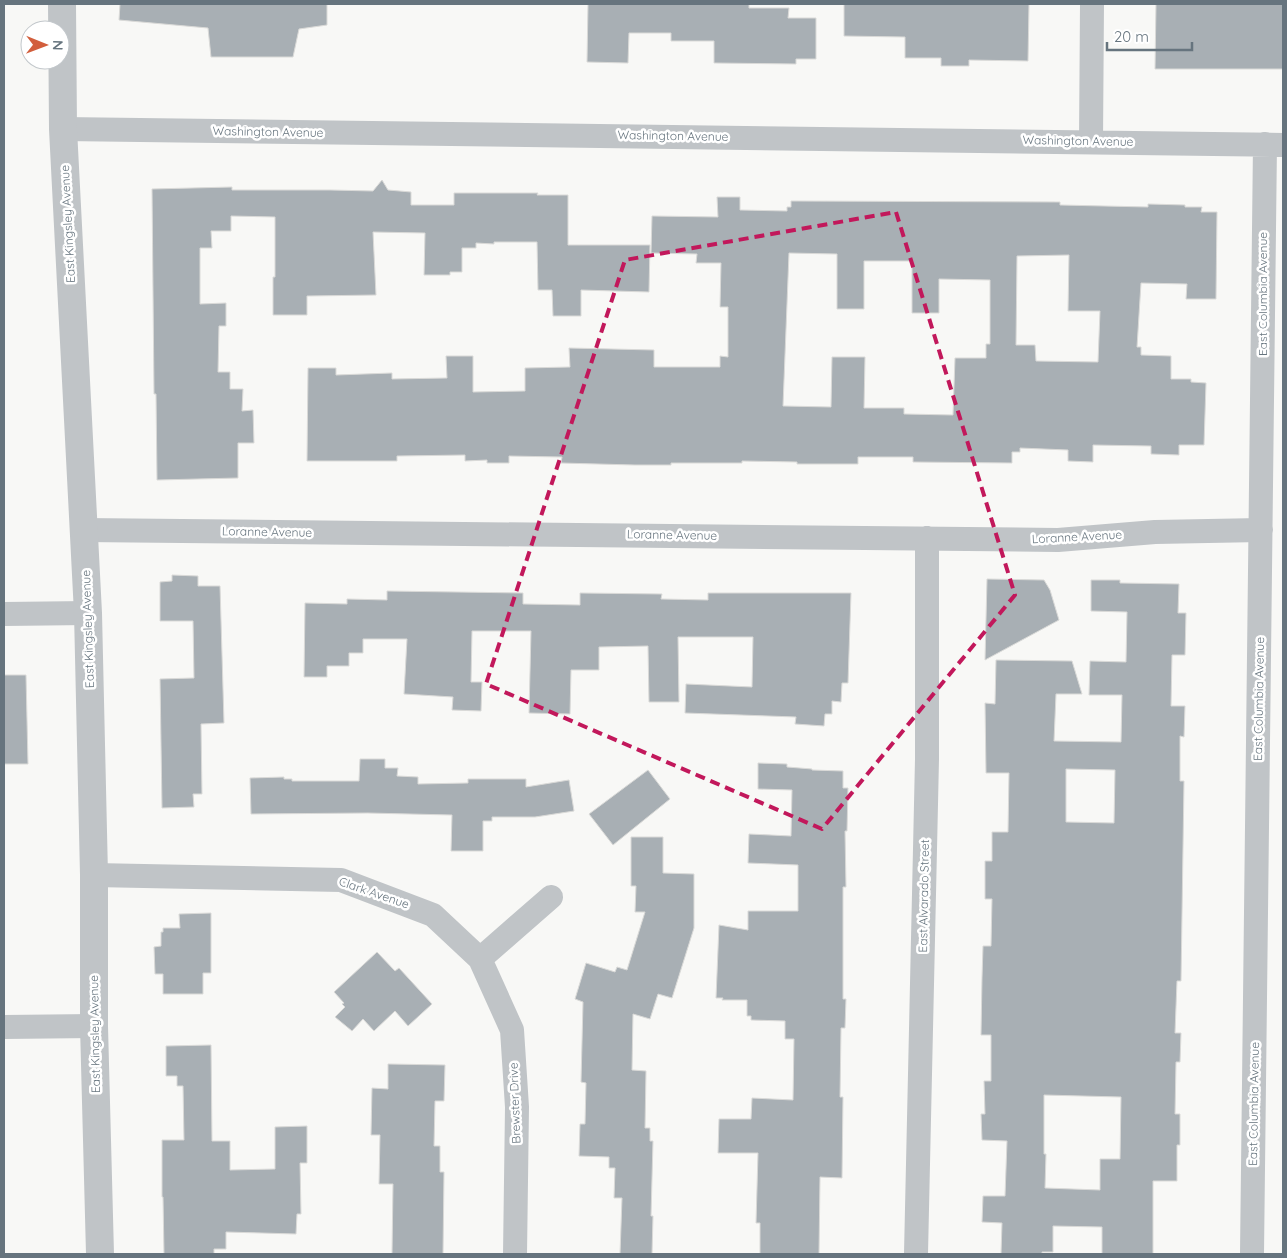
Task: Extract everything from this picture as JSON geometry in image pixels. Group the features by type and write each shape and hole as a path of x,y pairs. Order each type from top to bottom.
{"street":[{"name":"East Kingsley Avenue","path":"62,4 63,129 88,614 94,875 94,1026 100,1254"},
{"path":"1091,142 1092,4"},
{"name":"Washington Avenue","path":"63,129 1274,145"},
{"name":"East Columbia Avenue","path":"1252,1254 1261,530 1274,145"},
{"name":"Loranne Avenue","path":"83,530 1058,540 1154,532 1261,530"},
{"name":"East Alvarado Street","path":"916,1254 926,787 927,538"},
{"path":"4,614 88,614"},
{"name":"Clark Avenue","path":"94,875 341,880 433,915 480,959"},
{"path":"480,959 551,897"},
{"name":"Brewster Drive","path":"480,959 512,1030 517,1107 515,1254"},
{"path":"4,1027 94,1026"}],"highlighted area":[{"path":"896,212 1015,595 822,829 486,684 625,260"}],"building":[{"path":"120,4 327,4 327,25 299,29 293,57 211,57 208,28 119,20"},
{"path":"588,4 749,4 749,8 789,8 788,18 816,18 816,59 796,59 796,64 714,63 714,41 671,41 671,33 629,33 628,63 587,62"},
{"path":"844,4 1029,4 1028,61 969,60 969,66 941,66 941,58 905,58 905,37 844,36"},
{"path":"1156,4 1283,4 1283,69 1155,69"},
{"path":"382,180 388,190 411,192 411,205 454,205 454,193 568,195 568,245 650,245 649,292 581,290 581,316 553,316 552,290 538,290 537,242 476,243 476,248 462,248 462,272 450,272 450,275 424,275 425,233 373,232 376,295 307,296 307,315 273,315 275,217 231,216 231,231 211,231 212,248 200,248 200,304 226,303 226,326 219,326 218,372 230,372 230,389 243,389 242,411 253,410 254,443 238,443 238,478 157,480 156,394 154,394 152,189 232,187 232,190 373,191"},
{"path":"717,197 740,197 740,210 787,211 787,207 791,207 791,201 1060,202 1060,205 1148,207 1148,204 1185,205 1185,207 1202,207 1201,212 1217,212 1216,299 1186,299 1187,284 1141,283 1137,347 1141,347 1141,355 1171,356 1171,379 1191,379 1191,382 1206,383 1204,445 1179,445 1179,455 1151,454 1151,446 1093,445 1093,462 1068,461 1068,450 1020,448 1020,452 1012,452 1012,463 913,462 913,457 858,457 858,464 797,464 797,462 742,461 742,463 635,465 561,463 562,457 509,456 509,463 487,463 487,460 465,461 465,455 397,456 397,461 307,461 308,368 336,368 336,375 392,373 392,379 447,378 446,356 473,356 473,392 525,391 525,368 570,367 569,348 654,350 654,367 720,367 720,356 728,357 728,307 720,307 721,263 696,263 697,254 651,253 652,216 718,217","holes":["789,253 837,254 837,309 864,309 864,261 912,261 912,313 939,313 939,279 990,280 990,344 986,344 986,358 955,358 953,415 904,414 904,408 864,408 865,357 832,357 831,407 783,406","1069,255 1068,311 1100,311 1098,362 1036,361 1035,345 1016,345 1017,256"]},
{"path":"172,575 198,576 198,586 220,586 224,723 201,724 202,794 193,794 194,807 162,808 160,679 194,678 193,621 160,621 160,582 172,581"},
{"path":"987,579 1044,580 1050,590 1059,620 985,660"},
{"path":"1091,580 1120,580 1120,583 1179,584 1178,613 1186,613 1185,655 1172,655 1171,706 1185,706 1184,737 1180,736 1180,781 1184,781 1181,981 1177,981 1175,1033 1181,1033 1180,1062 1176,1062 1175,1114 1180,1114 1180,1145 1177,1145 1177,1181 1153,1181 1153,1254 1102,1254 1102,1227 1053,1226 1053,1252 1042,1252 1042,1254 1001,1254 1002,1223 982,1222 983,1196 1005,1196 1007,1141 982,1140 981,1114 985,1114 984,1081 991,1081 991,1035 981,1035 983,946 991,946 992,899 985,899 985,861 992,861 992,832 1008,832 1009,773 986,773 985,703 995,704 996,660 1072,661 1082,694 1056,694 1054,741 1121,742 1122,695 1089,695 1090,661 1126,662 1127,612 1091,611","holes":["1066,769 1115,770 1114,823 1066,822","1044,1095 1121,1097 1120,1159 1100,1159 1100,1190 1045,1188"]},
{"path":"387,591 523,593 523,604 580,605 580,593 662,594 661,599 708,600 708,593 851,593 848,683 842,683 841,702 832,701 832,714 825,714 824,726 795,724 796,717 685,713 686,684 752,687 753,637 678,637 679,702 649,702 648,646 599,647 599,670 571,670 570,714 529,713 531,631 472,631 471,682 482,682 481,711 452,710 453,697 404,694 407,639 363,639 363,653 349,653 349,666 327,666 327,677 304,677 305,603 347,604 347,599 387,600"},
{"path":"4,675 26,675 28,764 4,764"},
{"path":"360,759 385,759 385,768 398,768 397,776 418,777 418,784 468,783 468,779 526,779 526,787 569,780 574,811 535,817 492,817 492,821 483,821 483,851 451,851 452,815 368,813 251,814 250,778 284,777 284,779 292,779 292,781 359,781"},
{"path":"758,763 787,764 787,767 812,770 843,771 843,788 848,788 847,831 845,831 846,887 843,887 843,999 846,999 845,1028 841,1028 840,1097 843,1097 842,1178 820,1177 819,1254 760,1254 760,1223 756,1223 758,1153 718,1153 719,1119 751,1119 752,1098 793,1100 794,1039 785,1039 785,1021 751,1020 751,1016 747,1016 747,1000 722,1000 723,998 716,998 719,925 748,930 748,911 798,911 798,865 748,863 749,834 791,836 792,790 758,789"},
{"path":"648,770 670,799 613,845 589,814"},
{"path":"631,837 663,837 663,873 694,874 694,928 672,998 658,994 650,1019 633,1014 632,1070 646,1071 645,1128 650,1128 650,1141 653,1141 652,1254 620,1254 622,1198 614,1198 615,1168 609,1168 609,1157 579,1156 580,1124 585,1124 586,1083 581,1082 583,1002 575,999 586,963 615,972 617,967 627,970 645,912 635,912 636,886 631,886"},
{"path":"211,913 211,973 203,973 203,994 163,994 163,974 155,974 154,947 161,946 161,932 163,932 163,928 180,928 179,914"},
{"path":"377,952 395,971 399,968 432,1004 408,1026 395,1011 374,1031 363,1019 352,1031 335,1017 345,1007 342,1004 344,1003 334,992"},
{"path":"211,1045 212,1141 230,1141 230,1170 275,1169 275,1127 307,1126 307,1163 300,1163 301,1214 297,1214 296,1234 226,1232 226,1249 214,1249 214,1254 164,1254 162,1140 184,1140 183,1086 177,1086 177,1076 166,1076 166,1046"},
{"path":"388,1064 445,1065 444,1101 435,1101 434,1146 440,1146 440,1172 444,1172 443,1254 392,1254 393,1184 379,1184 380,1135 371,1135 372,1088 388,1089"}]}
